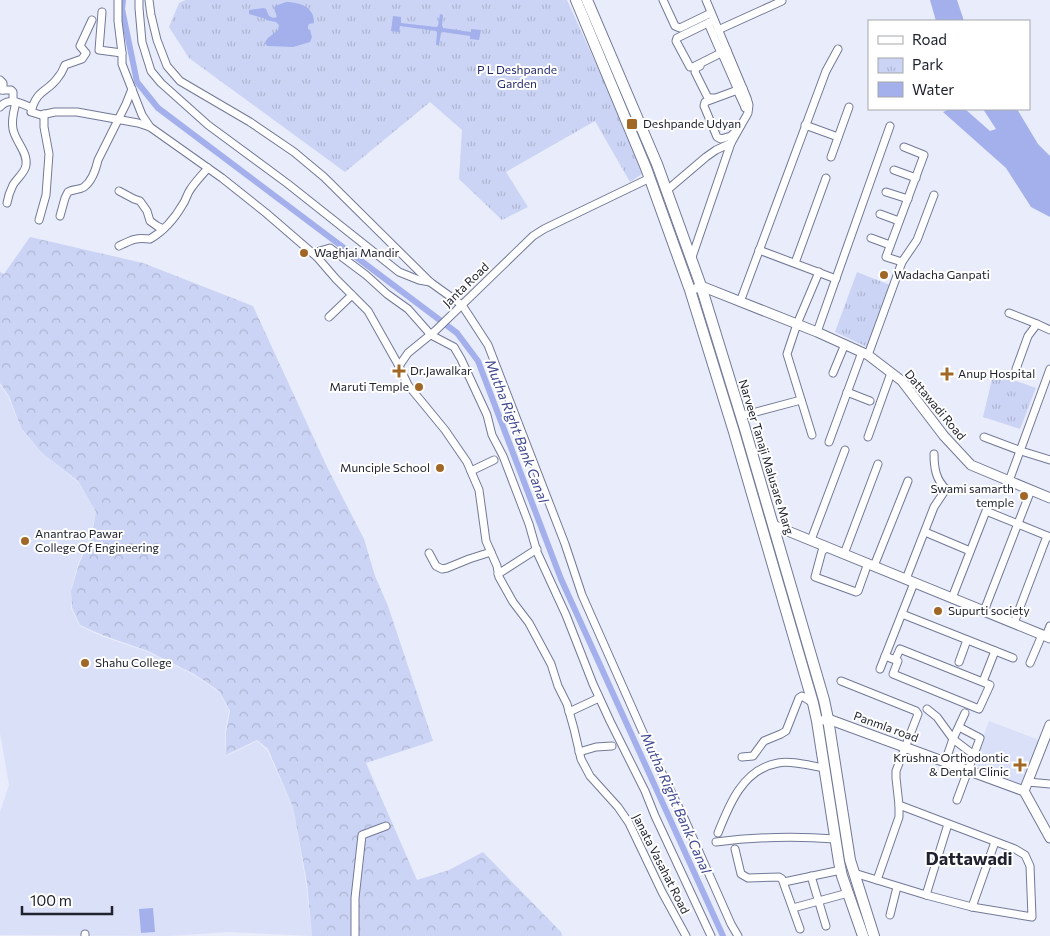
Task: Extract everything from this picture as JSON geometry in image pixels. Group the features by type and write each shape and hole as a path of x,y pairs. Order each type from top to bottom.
{"main road":[{"name":"Narveer Tanaji Malusare Marg","path":"576,0 650,178 690,290 734,432 813,703 841,870 863,936"},
{"name":"Narveer Tanaji Malusare Marg","path":"587,0 657,164 701,286 741,416 824,700 850,860 874,936"}],"street":[{"path":"118,0 122,64 142,115 150,127"},
{"path":"139,0 138,8 142,42 151,71 161,83 208,125 288,184 399,272 430,282"},
{"path":"150,0 151,15 157,40 167,66 180,81 250,122 294,152 324,177 430,282 460,307 488,346 565,544 582,595 622,682 652,755 685,820 738,936"},
{"path":"663,0 677,28 711,19"},
{"path":"691,261 731,143 748,113 749,104 725,53 711,19 706,0"},
{"path":"718,30 782,1"},
{"path":"102,12 99,50 122,54"},
{"path":"711,19 718,30 725,53"},
{"path":"711,19 676,38 676,41 690,67 725,53"},
{"path":"92,20 80,46 86,53 82,59 65,65 60,76 53,84 39,94 32,112 41,115 55,112 78,112 150,127"},
{"path":"740,302 805,125 826,71 838,49"},
{"path":"725,53 696,68 695,72 709,98 740,88"},
{"path":"0,80 3,83 2,90 11,90 13,92 15,102 12,118 13,129 25,158 26,166 10,191 7,203"},
{"path":"740,88 744,112 732,135 719,139 704,104 740,88"},
{"path":"60,216 68,192 85,186 89,182 132,89"},
{"path":"0,107 2,104 10,101 32,108"},
{"path":"831,157 849,107"},
{"path":"39,220 46,194 49,154 44,127 44,114"},
{"path":"805,125 838,137"},
{"path":"817,332 890,126"},
{"name":"Janata Vasahat Road","path":"150,127 208,168 266,213 313,253 368,311 408,385 456,444 467,462 479,490 486,541 497,566 498,577 529,624 551,664 569,712 581,759 590,776 618,807 629,823 662,892 686,936"},
{"path":"666,191 706,156 731,143"},
{"path":"902,262 886,256 924,155 904,147"},
{"path":"119,246 132,239 150,239 163,229 174,218 197,180 208,168"},
{"path":"894,170 916,178"},
{"name":"Janta Road","path":"433,333 533,236 650,178"},
{"path":"795,263 826,178"},
{"path":"119,192 140,201 150,221 163,229"},
{"path":"886,192 908,199"},
{"path":"829,442 902,262 917,240 934,195"},
{"path":"880,214 899,221"},
{"path":"871,238 890,245"},
{"path":"313,253 330,248 366,275 433,333 454,347 469,373 487,415 492,435 529,524 536,549 562,606 599,698 645,791 711,936"},
{"path":"759,250 836,279"},
{"path":"812,436 787,354 797,324 819,272"},
{"path":"690,290 701,286"},
{"name":"Dattawadi Road","path":"701,286 865,353 902,381 944,436 971,465 1050,498"},
{"path":"329,317 352,295"},
{"path":"1009,313 1050,330"},
{"path":"1016,369 1028,336 1037,324"},
{"path":"399,366 408,353 433,333"},
{"path":"833,373 845,344"},
{"path":"1009,481 1050,369"},
{"path":"868,437 891,372"},
{"path":"848,392 870,401"},
{"path":"741,416 801,400"},
{"path":"984,437 1050,460"},
{"path":"811,540 845,450"},
{"path":"880,669 902,614 910,581 934,507 946,489 938,480 934,468 934,454"},
{"path":"471,471 494,460"},
{"path":"844,554 878,464"},
{"path":"826,546 822,551 815,577 856,592 858,591 908,481"},
{"path":"984,611 1031,490"},
{"path":"952,598 986,512 1049,536 1014,623"},
{"path":"773,525 1046,636"},
{"path":"925,532 970,551"},
{"path":"498,574 536,549"},
{"path":"429,553 436,566 442,569 491,552"},
{"path":"902,614 1013,658"},
{"path":"1030,663 1050,626"},
{"path":"959,662 967,640"},
{"path":"885,656 895,660 898,661 893,674 979,708 990,685 900,649 895,660"},
{"path":"984,679 995,651"},
{"path":"841,681 918,712 896,771 898,817 877,880"},
{"path":"742,757 753,756 764,741 786,730 799,698 802,696 813,703"},
{"path":"569,712 599,698"},
{"path":"927,709 936,717 953,739 974,755"},
{"path":"945,762 965,713"},
{"path":"817,721 828,719"},
{"name":"Panmla road","path":"828,719 1024,791"},
{"path":"1050,725 1024,791 1050,838"},
{"path":"957,800 980,738 959,727"},
{"path":"579,752 596,747 612,746"},
{"path":"718,833 736,793 758,771 779,762 824,768"},
{"path":"1028,782 1050,784"},
{"path":"854,873 897,887 972,907 1032,917 1030,866 1025,855 1015,849 899,806"},
{"path":"926,895 948,824"},
{"path":"355,936 355,898 362,835 386,826"},
{"path":"716,842 745,838 835,839"},
{"path":"972,907 995,842"},
{"path":"735,849 740,874 748,878 779,877 782,879 800,930"},
{"path":"784,882 841,870"},
{"path":"810,876 826,926"},
{"path":"890,915 897,887"},
{"path":"793,908 848,893"}],"shaded area":[{"name":"Shahu College","path":"0,385 8,396 21,429 42,453 78,482 96,512 91,534 78,564 71,590 71,608 80,626 101,636 148,652 194,675 219,692 229,711 225,732 226,756 257,741 267,750 293,807 306,883 312,936 229,932 169,936 0,935 0,812 9,785 0,733"},
{"path":"989,721 1039,740 1022,785 972,766"}],"green space":[{"name":"P L Deshpande Garden","path":"185,0 567,0 645,172 630,182 595,121 506,172 528,207 502,220 459,179 462,130 430,102 345,172 189,58 169,27 179,3"},
{"path":"30,237 143,263 253,306 328,469 364,539 375,576 388,606 433,741 366,763 417,880 449,870 483,852 561,932 562,936 312,936 307,883 293,807 268,749 257,740 226,755 226,732 230,711 219,691 194,674 148,651 80,625 72,608 71,591 79,564 92,534 96,512 78,481 42,453 21,428 9,396 0,383 0,272 4,274"},
{"path":"857,272 890,285 867,347 835,332"},
{"path":"993,375 999,375 1036,388 1020,429 983,417"}],"water":[{"path":"930,0 957,0 964,20 936,20"},
{"path":"286,2 301,4 312,13 314,23 308,26 312,37 310,42 293,47 268,46 265,42 278,30 279,25 276,22 249,14 249,10 264,8 269,16 273,18 277,17 275,6"},
{"path":"440,14 443,15 443,28 471,32 471,29 481,30 479,40 470,39 470,36 443,32 441,33 439,45 436,45 436,31 400,26 399,32 391,31 393,16 401,17 401,23 436,27 438,26"},
{"path":"948,110 966,110 990,131 996,129 984,110 1018,110 1038,144 1050,156 1050,217 1031,207 1006,168 943,112"},
{"path":"153,908 155,932 141,933 139,909"}],"waterway":[{"name":"Mutha Right Bank Canal","path":"123,0 122,9 137,82 158,108 457,333 478,361 561,579 723,936"}],"place":[{"name":"Deshpande Udyan","path":"632,124"},
{"name":"Waghjai Mandir","path":"304,253"},
{"name":"Wadacha Ganpati","path":"884,275"},
{"name":"Dr.Jawalkar","path":"399,371"},
{"name":"Anup Hospital","path":"947,374"},
{"name":"Maruti Temple","path":"419,387"},
{"name":"Munciple School","path":"440,468"},
{"name":"Swami samarth temple","path":"1024,496"},
{"name":"Anantrao Pawar College Of Engineering","path":"25,541"},
{"name":"Supurti society","path":"938,611"},
{"name":"Shahu College","path":"85,663"},
{"name":"Krushna Orthodontic & Dental Clinic","path":"1020,765"}],"district":[{"name":"Dattawadi","path":"969,859"}]}
